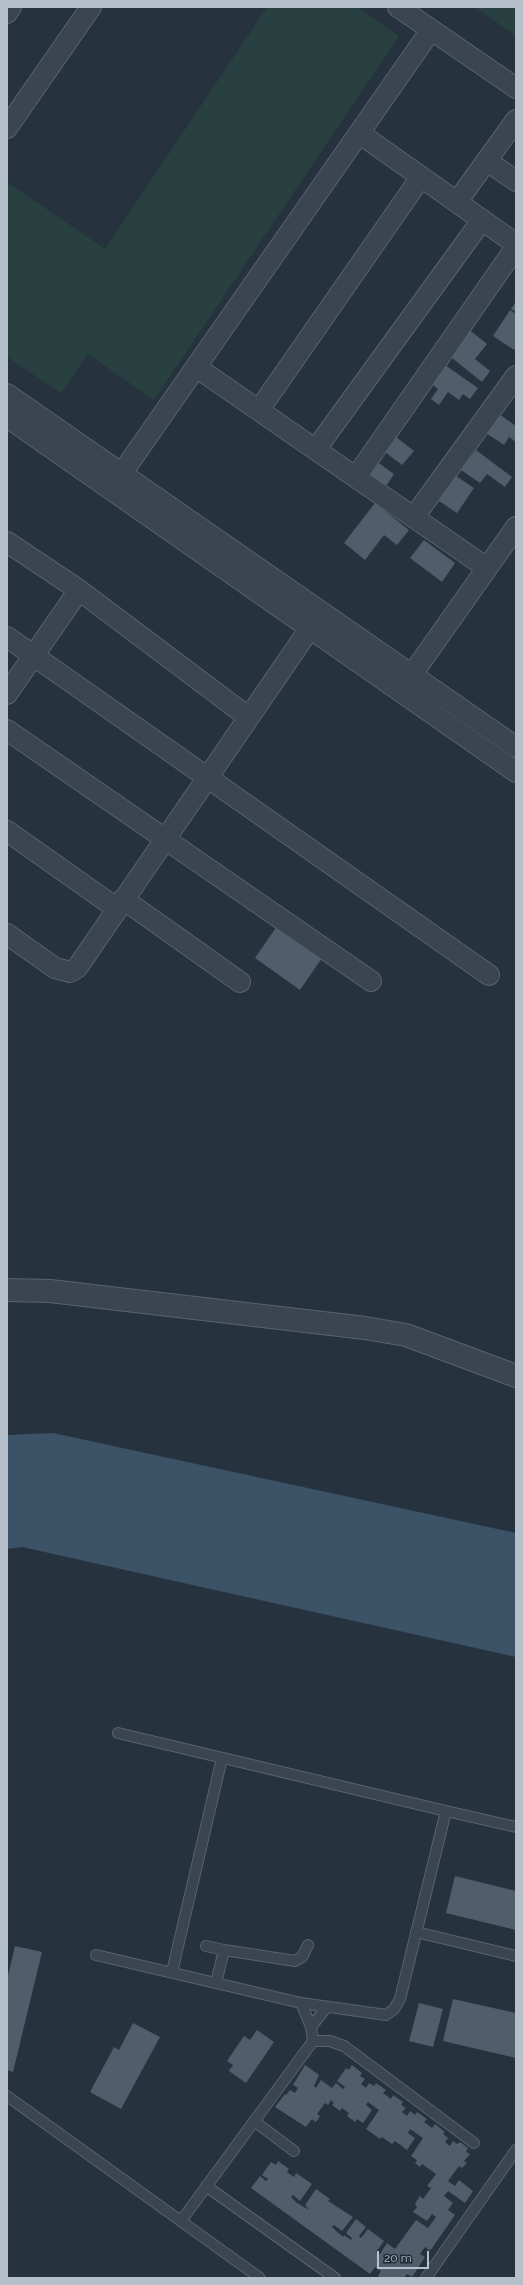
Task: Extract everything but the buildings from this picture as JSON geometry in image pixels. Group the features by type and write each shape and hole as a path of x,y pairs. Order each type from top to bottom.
{"street":[{"path":"7,13 11,7"},
{"path":"7,128 91,7"},
{"path":"398,7 516,88"},
{"path":"122,473 431,30"},
{"path":"457,202 516,120"},
{"path":"359,133 516,244"},
{"path":"487,161 516,181"},
{"path":"259,410 421,177"},
{"path":"316,449 482,220"},
{"path":"356,477 516,247"},
{"path":"196,367 487,568"},
{"path":"414,517 516,376"},
{"path":"7,394 413,673 516,747"},
{"path":"7,417 516,772"},
{"path":"413,673 516,527"},
{"path":"7,542 79,590 248,718"},
{"path":"7,694 79,590"},
{"path":"7,934 55,968 70,972 77,968 119,904 321,611"},
{"path":"7,637 489,976"},
{"path":"7,730 370,981"},
{"path":"7,831 240,982"},
{"path":"7,1290 50,1291 365,1328 406,1335 516,1376"}],"lane":[{"path":"118,1733 516,1827"},
{"path":"172,1972 222,1758"},
{"path":"96,1955 301,2003 375,2015 386,2015 394,2009 400,1999 446,1811"},
{"path":"416,1932 516,1956"},
{"path":"206,1946 295,1961 302,1957 308,1945"},
{"path":"216,1983 224,1950"},
{"path":"182,2222 206,2186 313,2042 311,2027 301,2003"},
{"path":"311,2027 326,2008"},
{"path":"313,2042 330,2041 344,2046 474,2143"},
{"path":"7,2096 260,2278"},
{"path":"254,2121 294,2151"},
{"path":"426,2278 516,2150"},
{"path":"206,2186 335,2278"}],"green space":[{"path":"267,7 357,7 399,36 154,400 88,354 61,393 7,357 7,182 105,249"},
{"path":"475,7 516,7 516,36"}],"water":[{"path":"53,1433 516,1533 516,1657 22,1547 7,1549 7,1435"}]}
